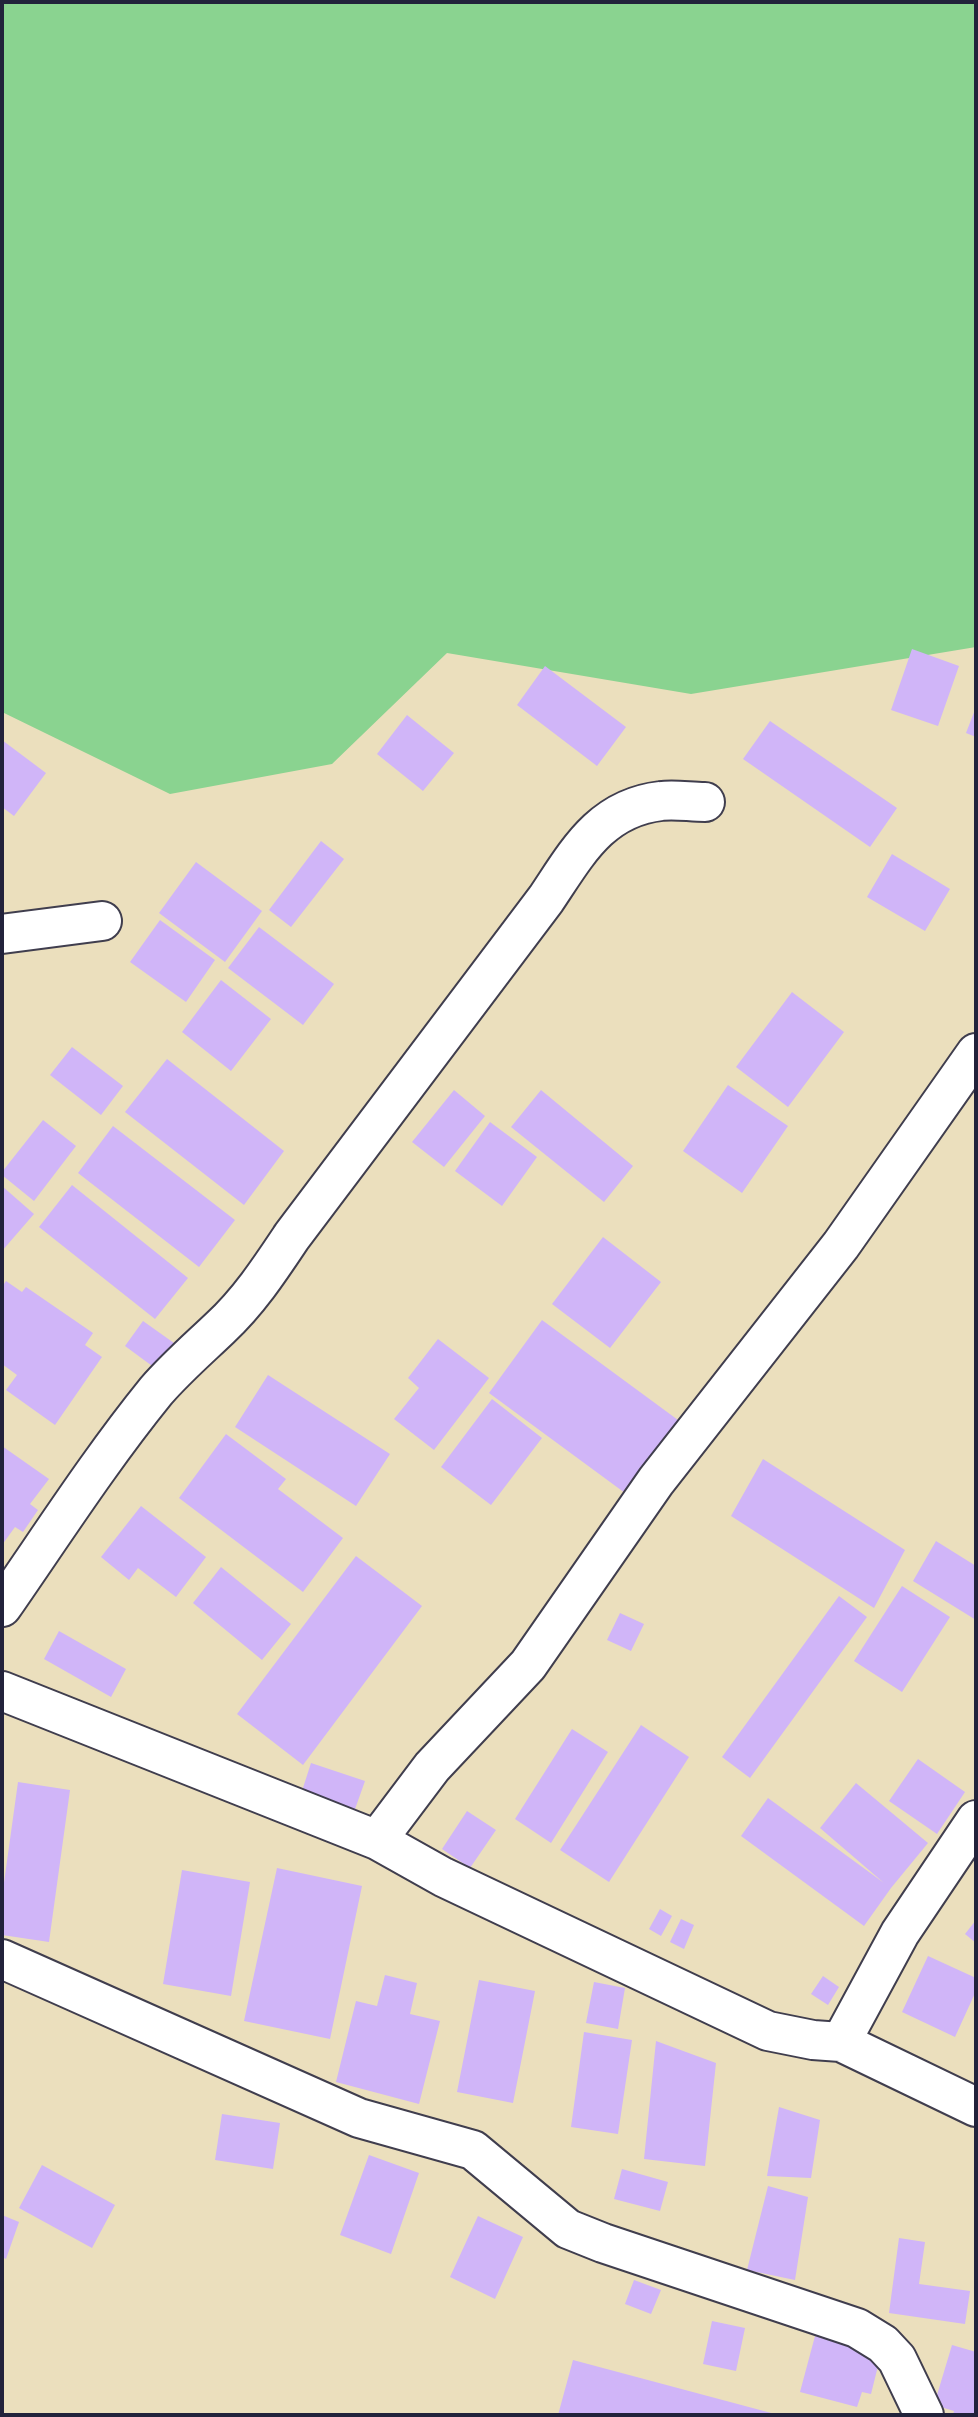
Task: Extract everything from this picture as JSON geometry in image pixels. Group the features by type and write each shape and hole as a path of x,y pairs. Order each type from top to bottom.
{"street":[{"path":"2,1607 150,1399 180,1364 221,1328 259,1286 292,1236 546,899 585,841 612,818 635,806 663,801 705,802"},
{"path":"2,934 102,922"},
{"path":"377,1840 432,1767 528,1665 656,1481 841,1245 976,1053"},
{"path":"2,1690 377,1840 443,1877 768,2031 813,2040 841,2042 976,2107"},
{"path":"841,2042 900,1933 976,1820"},
{"path":"2,1959 359,2118 473,2150 568,2229 857,2328 883,2344 897,2359 925,2415"}],"green space":[{"path":"2,2 976,2 976,647 691,694 447,653 332,764 170,794 2,712"}],"building":[{"path":"912,649 959,666 938,726 891,710"},
{"path":"545,666 626,727 597,766 517,705"},
{"path":"976,707 976,737 966,733"},
{"path":"407,715 454,753 423,791 377,754"},
{"path":"770,721 897,808 870,847 743,759"},
{"path":"2,740 46,773 14,816 2,807"},
{"path":"321,841 344,859 291,927 269,910"},
{"path":"892,854 950,889 925,931 867,897"},
{"path":"196,862 262,911 225,962 159,913"},
{"path":"160,920 215,960 186,1002 130,962"},
{"path":"259,927 334,984 303,1025 228,968"},
{"path":"221,980 271,1019 231,1071 182,1032"},
{"path":"792,992 844,1032 788,1107 736,1067"},
{"path":"72,1047 123,1086 101,1115 50,1075"},
{"path":"167,1059 284,1151 244,1205 125,1112"},
{"path":"728,1085 788,1126 742,1193 683,1151"},
{"path":"454,1090 485,1116 444,1167 412,1142"},
{"path":"541,1090 633,1166 604,1202 511,1127"},
{"path":"43,1120 76,1146 34,1201 2,1175 2,1172"},
{"path":"490,1122 537,1157 502,1206 455,1171"},
{"path":"113,1126 235,1220 199,1267 78,1173"},
{"path":"72,1185 188,1278 155,1319 39,1227"},
{"path":"2,1186 34,1214 2,1251"},
{"path":"603,1237 661,1282 610,1348 552,1304"},
{"path":"6,1281 22,1292 26,1287 93,1333 85,1345 102,1357 55,1425 6,1390 17,1375 2,1364 2,1287"},
{"path":"542,1320 678,1420 625,1493 489,1393"},
{"path":"143,1321 181,1348 163,1374 125,1346"},
{"path":"438,1339 489,1378 434,1450 394,1419 419,1388 408,1378"},
{"path":"268,1375 390,1454 356,1506 235,1427"},
{"path":"492,1399 542,1438 491,1505 441,1467"},
{"path":"226,1434 286,1479 278,1489 343,1538 303,1592 179,1498"},
{"path":"2,1446 49,1479 30,1504 38,1510 23,1532 15,1527 2,1545"},
{"path":"763,1459 905,1550 874,1608 731,1516"},
{"path":"141,1506 206,1557 176,1597 138,1568 129,1580 101,1557"},
{"path":"936,1541 976,1566 976,1620 913,1581"},
{"path":"356,1556 422,1606 303,1765 237,1714"},
{"path":"221,1567 291,1624 262,1660 193,1603"},
{"path":"902,1586 950,1617 902,1692 854,1661"},
{"path":"839,1596 867,1617 750,1778 722,1757"},
{"path":"620,1613 644,1624 631,1651 607,1640"},
{"path":"59,1631 126,1669 111,1697 44,1659"},
{"path":"641,1725 689,1757 609,1882 560,1850"},
{"path":"572,1729 608,1752 551,1843 515,1819"},
{"path":"918,1759 965,1792 937,1834 889,1801"},
{"path":"311,1763 365,1781 354,1812 301,1794"},
{"path":"18,1782 70,1790 49,1942 2,1935 2,1897"},
{"path":"856,1783 928,1843 864,1926 741,1836 768,1798 884,1883 820,1828"},
{"path":"467,1811 496,1830 470,1868 442,1849"},
{"path":"277,1868 362,1886 330,2039 244,2021"},
{"path":"182,1870 250,1882 231,1996 163,1984"},
{"path":"660,1909 672,1916 661,1936 649,1929"},
{"path":"681,1919 694,1925 684,1949 670,1942"},
{"path":"976,1920 976,1943 965,1934"},
{"path":"928,1956 976,1978 976,1991 955,2037 902,2012"},
{"path":"385,1975 417,1983 410,2014 440,2021 419,2104 336,2082 356,2001 377,2006"},
{"path":"823,1976 839,1987 828,2005 811,1994"},
{"path":"479,1980 535,1991 513,2103 457,2092"},
{"path":"594,1982 625,1988 618,2029 586,2023"},
{"path":"584,2032 632,2040 618,2134 571,2127"},
{"path":"656,2041 716,2063 705,2166 644,2159"},
{"path":"779,2107 820,2120 811,2178 767,2176"},
{"path":"222,2114 280,2123 273,2169 215,2160"},
{"path":"369,2155 419,2173 391,2254 340,2235"},
{"path":"42,2165 115,2205 92,2248 19,2208"},
{"path":"622,2169 668,2182 660,2211 614,2199"},
{"path":"768,2186 808,2197 795,2280 747,2270"},
{"path":"2,2215 19,2222 6,2259 2,2257"},
{"path":"478,2216 523,2237 495,2299 450,2277"},
{"path":"899,2238 925,2242 919,2284 970,2291 965,2324 889,2313"},
{"path":"634,2280 661,2290 651,2314 625,2304"},
{"path":"712,2321 745,2328 736,2371 703,2364"},
{"path":"815,2336 881,2354 871,2394 862,2392 857,2407 800,2392"},
{"path":"952,2345 976,2352 976,2415 953,2415 954,2411 934,2405"},
{"path":"573,2360 775,2414 775,2415 558,2415"}]}
